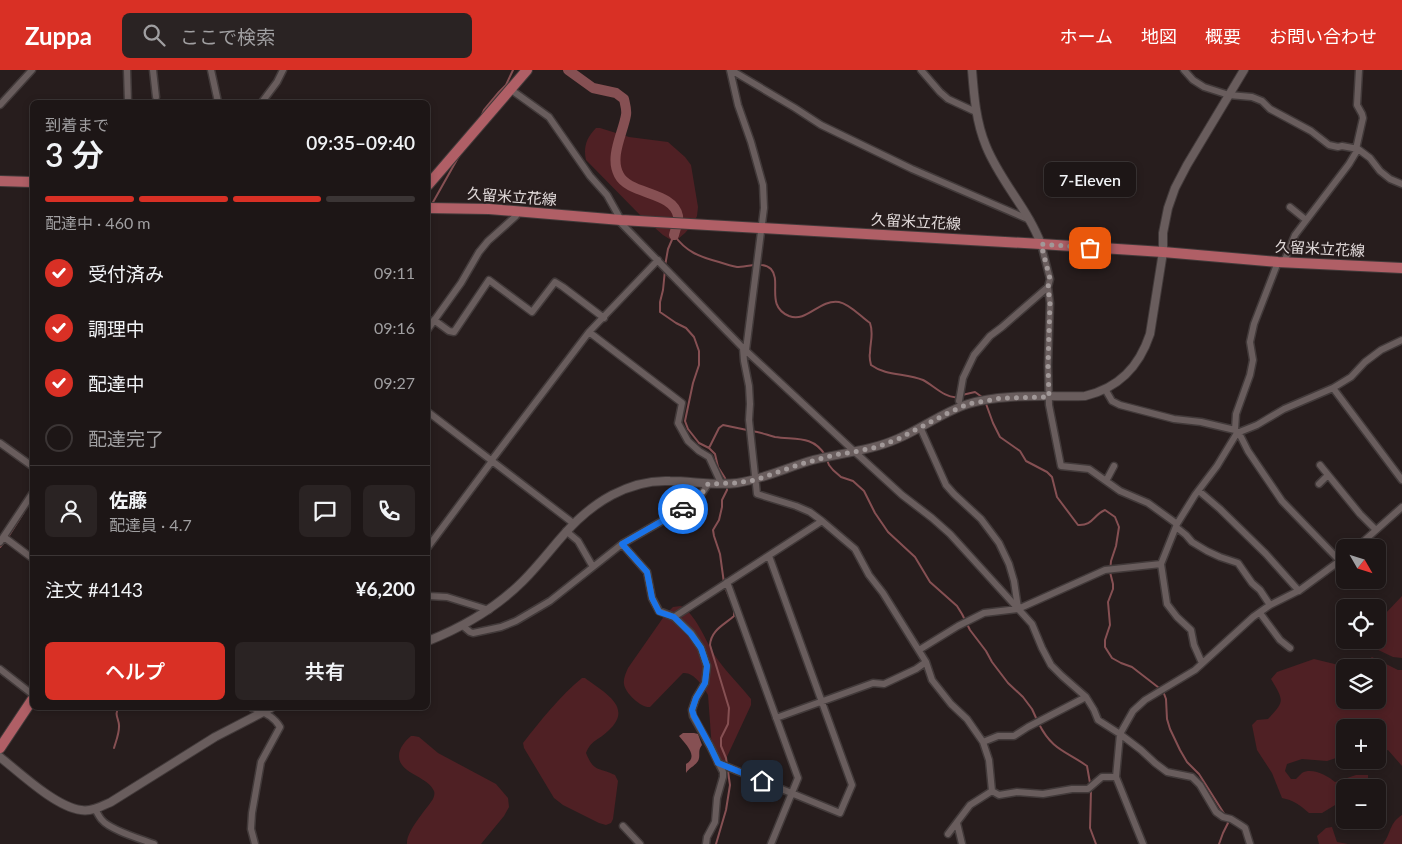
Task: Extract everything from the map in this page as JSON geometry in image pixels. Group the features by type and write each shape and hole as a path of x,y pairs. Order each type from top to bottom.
{"main road":[{"path":"430,182 527,70"},
{"path":"0,180 30,182"},
{"name":"久留米立花線","path":"430,208 489,209 760,229 1041,244 1281,262 1402,268"},
{"path":"0,748 30,703"}],"street":[{"path":"0,105 32,70"},
{"path":"127,70 128,100"},
{"path":"153,70 156,97"},
{"path":"211,70 218,100"},
{"path":"264,100 277,82 283,70"},
{"path":"730,70 830,130 1030,220"},
{"path":"730,70 738,105 763,185 764,208 744,361 749,386 749,420 757,494 810,512 855,549 869,575 883,593 919,650 926,662 932,680 951,704 967,719 983,742 988,760 992,791"},
{"path":"921,70 948,99 976,112"},
{"path":"972,70 976,112 986,146 999,172 1030,220 1041,244 1050,279 1048,287 1050,303 1049,397 1061,466 1089,469 1120,490 1148,503 1176,525 1192,542 1206,551 1238,563 1252,583 1260,590 1270,606"},
{"path":"1184,70 1204,87 1229,95 1252,97 1262,101 1270,109 1311,131 1330,145 1357,149 1370,158 1390,179 1402,184"},
{"path":"430,640 463,626 489,610 523,581 573,523 591,507 635,485 668,481 708,484 755,480 834,455 877,447 898,439 968,404 1002,398 1085,396 1116,384 1131,370 1140,357 1150,334 1158,272 1163,252 1163,233 1168,208 1175,188 1244,70"},
{"path":"1202,663 1194,646 1191,630 1167,604 1161,564 1176,525 1217,466 1236,431 1236,414 1250,375 1253,360 1250,342 1254,324 1281,262 1295,235 1349,164 1357,149 1363,118 1357,105 1359,70"},
{"path":"510,89 549,117 590,176 607,195 621,223 745,349 854,452 902,495 950,534 1032,624 1051,664 1086,697 1098,720 1120,734 1167,772 1192,777 1200,785 1216,812 1245,828 1250,844"},
{"path":"1290,207 1306,220"},
{"path":"430,326 488,240 516,216 518,211"},
{"path":"430,544 589,332 658,260"},
{"path":"434,320 449,331 454,332 489,280 532,312 555,282 604,318"},
{"path":"959,401 963,378 974,355 990,336 1048,287"},
{"path":"589,332 682,403 678,423 688,441 698,451 708,457 724,483"},
{"path":"1105,389 1112,401 1120,405 1174,419 1201,422 1236,431 1257,425 1284,409 1333,388 1351,377 1365,362 1381,350 1402,340"},
{"path":"1333,388 1402,480"},
{"path":"430,414 573,523"},
{"path":"920,427 946,485 981,519 999,543 1009,564 1014,581 1018,609"},
{"path":"1236,431 1282,501 1336,553"},
{"path":"0,443 30,465"},
{"path":"1320,465 1360,514 1376,530"},
{"path":"1106,481 1114,466"},
{"path":"1318,484 1328,475"},
{"path":"463,626 473,633 501,627 516,621 550,601 622,544 697,501 708,484"},
{"path":"1199,490 1266,554 1299,591"},
{"path":"30,497 2,539 30,557"},
{"path":"1366,539 1402,507"},
{"path":"674,617 822,521"},
{"path":"566,531 578,541 593,567"},
{"path":"622,544 647,572 652,598 659,612 674,617 691,634 701,648 707,666 705,683 696,698 692,710 723,777 717,798 715,822 707,837 706,844"},
{"path":"718,763 840,813 852,785 769,556"},
{"path":"1143,844 1116,777 1120,734 1133,711 1145,700 1195,670 1236,632 1260,613 1299,591 1336,563"},
{"path":"919,650 958,626 984,613 1018,609 1105,570 1161,564"},
{"path":"727,582 798,778 770,844"},
{"path":"430,596 447,597 489,610"},
{"path":"1260,613 1280,640 1290,648"},
{"path":"776,718 873,683 884,684 916,669 926,662"},
{"path":"0,669 30,692"},
{"path":"983,742 998,736 1014,736 1086,697"},
{"path":"254,844 251,829 252,813 261,762 280,727 277,721 259,710"},
{"path":"0,757 48,795 65,805 82,810 96,809 133,789 215,737 265,710"},
{"path":"992,791 999,795 1017,792 1043,794 1072,788 1088,789 1102,777 1116,777"},
{"path":"948,834 970,805 992,791"},
{"path":"96,809 102,821 110,826 132,837 154,844"},
{"path":"957,823 962,844"},
{"path":"623,826 640,844"}],"shaded area":[{"path":"596,128 629,137 668,142 691,165 698,207 697,216 693,224 678,239 671,240 663,235 639,214 586,160 586,142"},
{"path":"1402,596 1402,658 1393,657 1376,649 1386,649 1386,613"},
{"path":"681,606 692,616 722,665 751,699 751,705 725,761 719,767 713,763 708,695 694,677 683,673 650,707 642,705 634,699 627,692 624,684 628,668 665,615 673,607"},
{"path":"1314,659 1336,664 1336,709 1386,709 1386,664 1402,670 1402,766 1388,750 1386,751 1386,719 1336,719 1336,758 1327,761 1302,759 1287,764 1285,771 1291,779 1296,779 1302,773 1310,771 1324,775 1336,782 1336,804 1322,813 1309,813 1296,803 1282,798 1272,773 1257,750 1252,725 1257,720 1268,719 1280,704 1280,697 1271,679 1277,672"},
{"path":"582,678 585,678 607,695 617,707 618,715 616,722 593,743 586,753 594,767 615,775 618,781 613,819 611,823 606,825 563,805 554,798 524,748 523,743 558,700"},
{"path":"683,733 698,734 702,745 698,761 686,773 686,764 690,761 691,754 679,736"},
{"path":"411,736 419,737 438,753 496,784 508,798 509,807 504,816 481,844 407,844 413,827 433,799 434,794 431,786 408,771 400,762 400,750"},
{"path":"1356,775 1368,775 1368,779 1344,779"},
{"path":"1402,815 1402,844 1383,844 1392,825"},
{"path":"1332,827 1337,842 1348,844 1319,844 1317,836 1326,828"}],"waterway":[{"path":"481,117 484,110 506,85 513,70"},
{"path":"568,70 593,88 616,93 624,99 626,113 616,153 616,168 624,181 660,197 674,208 678,216 674,235"},
{"path":"432,204 459,156"},
{"path":"665,266 668,249 674,235 683,246 706,258 737,267 764,265 771,269 774,274 776,300 782,312 789,316 802,316 825,304 832,302 843,303 870,323 872,331 871,365 883,371 923,380 944,394 957,397"},
{"path":"665,270 660,312 686,328 694,337 699,351 699,365 685,421 688,429 699,443 709,448 715,454 718,467 726,482"},
{"path":"962,395 975,392 982,397"},
{"path":"985,401 1000,437 1020,451 1026,461 1047,472 1052,477 1057,497 1078,525 1087,524 1105,510 1115,517 1119,527 1111,561 1110,572 1113,589 1108,602 1110,625 1105,640 1105,647 1112,658 1132,667 1163,691 1166,699 1167,719 1180,750 1187,762 1199,774 1225,815"},
{"path":"709,448 719,428 723,425 747,430"},
{"path":"752,431 775,437 809,441 815,444 825,455"},
{"path":"827,460 833,470 841,477 853,481 864,491 875,513 888,532 915,557 930,582 957,606 970,630 992,662 1008,683 1023,697 1037,720"},
{"path":"724,583 720,554 713,530 719,520 722,500 727,487"},
{"path":"8,537 24,512"},
{"path":"0,547 5,541"},
{"path":"725,587 729,597"},
{"path":"716,844 726,810 730,785 726,758 721,746 721,738 728,724 729,708 710,645 715,632 734,616 734,610"},
{"path":"114,748 119,730 117,710"},
{"path":"1039,724 1054,745 1087,766 1090,783"},
{"path":"1091,790 1090,828 1096,844"},
{"path":"1219,844 1228,823 1227,820"}],"way so far":[{"path":"683,509 697,501 708,484 755,480 834,455 877,447 898,439 968,404 1002,398 1049,397 1050,303 1048,287 1050,279 1041,244 1090,248"}],"place":[{"name":"7-Eleven","path":"1090,248"}],"route":[{"path":"683,509 622,544 647,572 652,598 659,612 674,617 691,634 701,648 707,666 705,683 696,698 692,710 718,763 762,781"}]}
